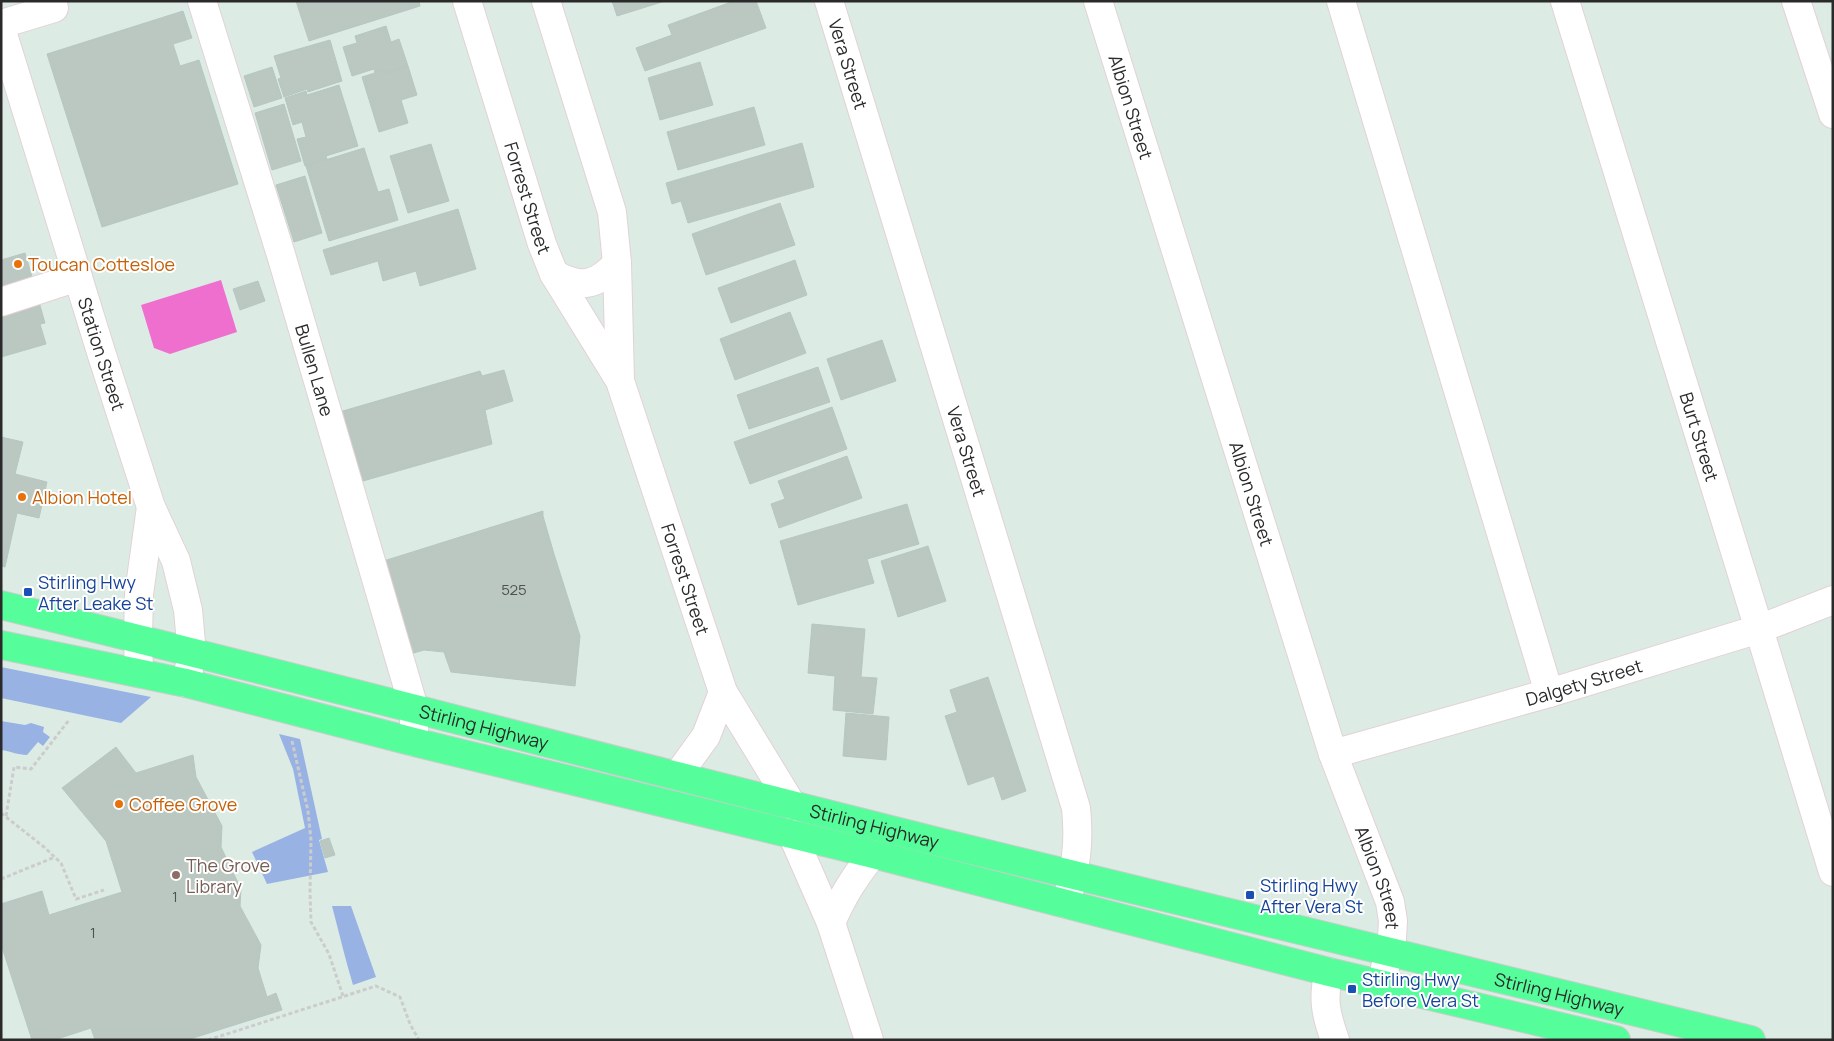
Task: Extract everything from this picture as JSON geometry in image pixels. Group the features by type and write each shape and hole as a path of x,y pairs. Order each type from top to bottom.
{"highway":[{"name":"Stirling Highway","path":"1,605 138,638 192,654 414,708 1074,876 1751,1040"},
{"name":"Stirling Highway","path":"1,645 186,683 414,742 873,854 1381,985 1616,1040"}],"street":[{"name":"Bullen Lane","path":"202,1 282,258 414,708 414,742"},
{"name":"Forrest Street","path":"467,1 542,244 554,274 620,381 723,692 792,805"},
{"name":"Forrest Street","path":"546,1 612,212 616,263 620,381"},
{"name":"Vera Street","path":"828,1 1076,808 1079,833 1077,861 1066,904"},
{"name":"Albion Street","path":"1098,1 1333,754 1390,902 1393,921 1392,938 1381,985"},
{"path":"1341,1 1549,693"},
{"name":"Burt Street","path":"1565,1 1833,872"},
{"path":"1796,1 1833,114"},
{"path":"1,24 54,8"},
{"name":"Station Street","path":"1,28 151,506 176,561 188,610 192,654 186,683"},
{"path":"554,274 566,281 580,284 595,281 607,274 616,263"},
{"path":"1,302 78,277"},
{"name":"Station Street","path":"139,673 140,585 151,506"},
{"name":"Dalgety Street","path":"1333,754 1549,693 1759,629 1833,600"},
{"path":"677,776 706,736 723,692"},
{"path":"792,834 831,923 869,1040"},
{"path":"831,923 842,896 873,854"},
{"path":"1329,972 1324,990 1327,1017 1334,1040"}],"path":[{"path":"6,817 14,767 31,769 69,720"},
{"path":"292,737 308,811 311,840 311,922 329,954 343,996"},
{"path":"1,813 61,862 76,899 104,890"},
{"path":"1,879 55,857"},
{"path":"208,1040 376,986 400,996 418,1040"}],"shaded area":[{"path":"221,280 237,332 170,354 154,348 141,305"},
{"path":"1,667 151,697 121,723 1,698"},
{"path":"1,721 25,725 31,723 44,727 43,732 50,737 43,746 38,742 27,755 1,750"},
{"path":"279,734 300,739 322,839 319,840 328,872 267,884 252,852 305,828 293,769"},
{"path":"332,906 351,906 376,977 353,985"}],"building":[{"path":"296,1 419,1 420,6 309,41"},
{"path":"612,1 665,1 617,16"},
{"path":"734,1 756,1 766,28 645,71 636,48 672,35 668,25"},
{"path":"183,11 192,38 173,44 180,66 199,60 238,184 102,227 47,54"},
{"path":"386,26 391,42 399,39 408,66 385,73 384,70 375,73 374,69 352,76 343,47 357,43 355,36"},
{"path":"330,40 342,81 308,92 307,89 284,97 278,79 281,78 274,56"},
{"path":"700,62 713,105 660,120 648,78"},
{"path":"408,66 417,95 401,100 408,123 379,132 362,77 384,70 385,73"},
{"path":"272,67 282,98 254,107 244,76"},
{"path":"339,85 358,146 326,156 327,159 305,166 297,139 306,137 302,122 293,125 285,98 306,91 307,95"},
{"path":"284,104 301,161 272,170 255,113"},
{"path":"754,107 765,145 678,170 667,132"},
{"path":"802,143 814,187 688,223 681,201 672,204 666,183"},
{"path":"431,144 449,201 408,213 390,156"},
{"path":"364,148 378,192 389,189 398,220 329,241 306,166"},
{"path":"305,176 322,233 294,242 276,185"},
{"path":"780,203 795,245 706,275 692,234"},
{"path":"458,209 476,269 420,286 416,271 383,281 378,261 331,275 323,250"},
{"path":"25,253 33,280 1,290 1,260"},
{"path":"795,260 807,295 731,323 718,288"},
{"path":"258,281 265,301 240,310 233,289"},
{"path":"39,302 45,323 40,324 46,344 1,357 1,314"},
{"path":"790,312 806,353 735,380 720,339"},
{"path":"882,340 896,381 841,400 827,359"},
{"path":"818,367 830,402 749,429 737,395"},
{"path":"504,370 513,401 485,410 492,444 356,483 336,413 480,371 482,376"},
{"path":"832,407 847,449 750,484 734,442"},
{"name":"Albion Hotel","path":"1,437 23,442 15,474 47,482 39,518 17,513 5,567 1,566"},
{"path":"847,456 862,498 779,528 771,504 785,499 778,481"},
{"path":"907,504 919,544 867,559 874,583 798,605 780,541"},
{"path":"543,511 554,554 580,636 575,686 451,672 444,652 424,650 403,656 374,564"},
{"path":"928,546 946,601 898,617 881,561"},
{"path":"812,624 865,629 861,677 877,678 873,714 833,710 835,676 808,673"},
{"path":"988,677 1026,791 1002,800 994,776 968,785 945,716 957,712 950,690"},
{"path":"846,713 889,717 886,760 843,756"},
{"path":"116,747 136,773 193,755 196,777 222,826 221,847 241,889 240,906 261,945 258,968 267,997 276,993 282,1010 187,1040 95,1040 91,1028 54,1040 32,1040 1,944 1,904 42,891 49,915 122,892 106,841 62,788"},
{"path":"329,838 335,855 325,858 320,841"}],"place":[{"name":"Toucan Cottesloe","path":"18,264"},
{"name":"Albion Hotel","path":"22,497"},
{"name":"Stirling Hwy After Leake St","path":"28,592"},
{"name":"Coffee Grove","path":"119,804"},
{"name":"The Grove Library","path":"176,875"},
{"name":"Stirling Hwy After Vera St","path":"1250,895"},
{"name":"Stirling Hwy Before Vera St","path":"1352,989"}]}
